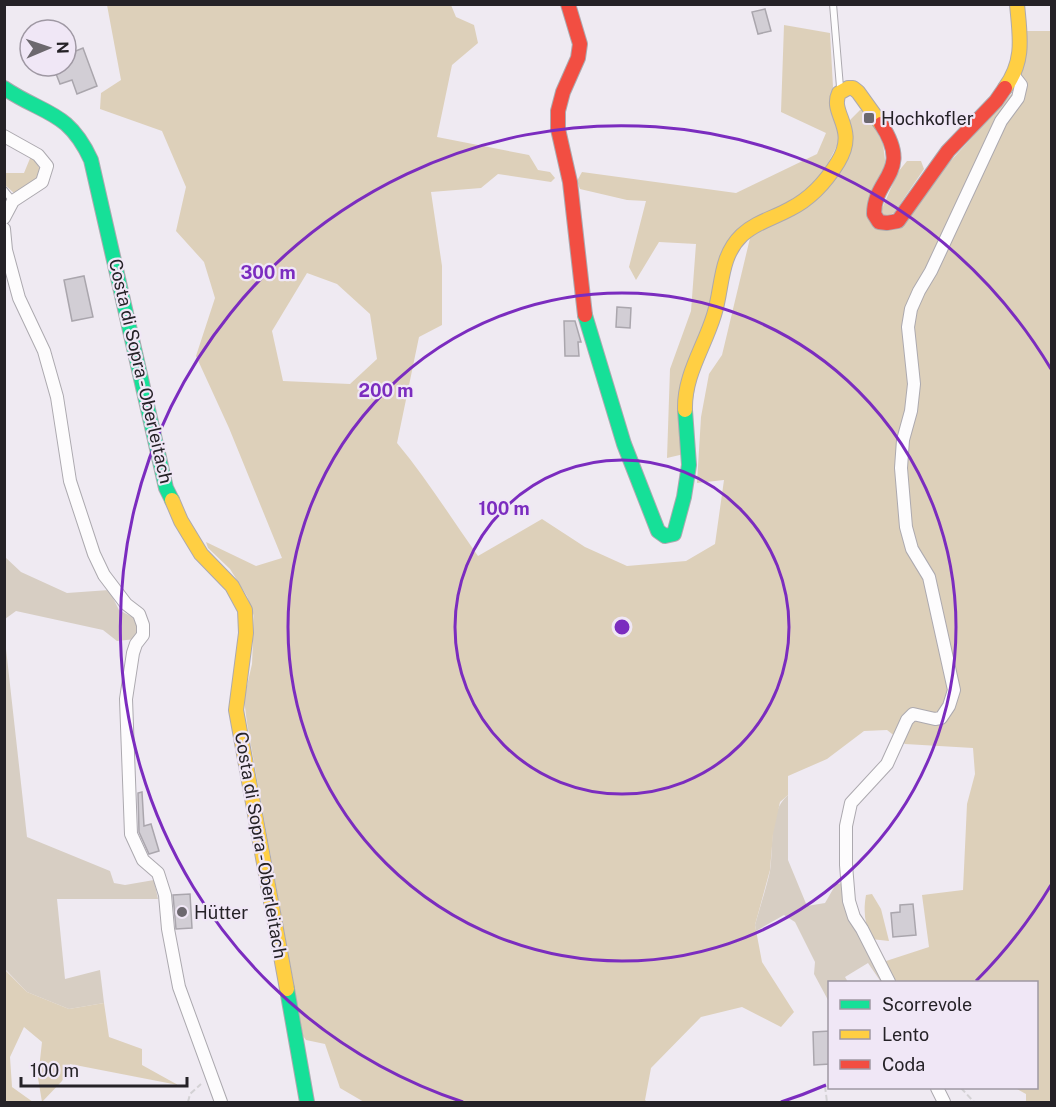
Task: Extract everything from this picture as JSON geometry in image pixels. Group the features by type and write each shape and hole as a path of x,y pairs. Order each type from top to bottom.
{"street":[{"path":"568,4 580,44 578,58 563,92 558,111 558,129 570,182 585,316 624,444 658,531 665,536 674,534 678,526 690,461 685,398 688,375 713,319 726,258 737,240 753,227 794,208 806,198 834,165 845,147 846,131 836,98 841,91 853,88 883,126 890,138 893,151 893,166 875,201 873,210 875,218 882,223 898,220 948,151 996,101 1014,76 1021,51 1017,4"},
{"path":"888,981 862,928 854,917 849,901 846,865 847,814 856,796 887,764 907,720 914,714 935,719 941,718 949,706 954,690 929,577 912,549 906,527 901,468 903,440 911,411 914,384 908,327 911,309 919,291 931,271 1001,122 1018,98 1021,85 1014,76"},
{"name":"Costa di Sopra - Oberleitach","path":"4,87 18,98 57,117 72,128 91,160 166,488 181,521 196,546 232,586 245,610 246,633 236,710 307,1102"},
{"path":"4,136 38,155 47,166 42,182 13,201 4,218"},
{"path":"4,229 6,250 19,298 44,351 57,397 70,481 94,554 104,575 126,604 139,614 143,625 143,635 133,653 126,699 131,834 143,860 158,873 165,895 168,929 179,987 221,1102"}],"lane":[{"path":"833,4 841,91"},
{"path":"4,190 13,201"}],"path":[{"path":"188,1102 190,1094 198,1086 212,1078"},
{"path":"825,1086 827,1102"},
{"path":"962,1089 974,1102"}],"shaded area":[{"path":"107,5 451,5 456,17 474,25 478,43 452,65 437,137 529,155 538,170 550,172 555,178 551,182 498,174 481,188 431,192 442,266 442,325 419,337 397,443 478,556 542,519 585,547 627,566 686,561 715,544 724,480 697,483 701,417 709,374 722,355 751,234 822,187 850,120 860,110 866,110 883,144 886,168 878,187 884,228 928,186 1014,91 1027,31 1051,31 1051,1102 1026,1102 1026,1094 1017,1089 1038,1089 1038,981 892,981 883,962 929,947 922,895 963,890 967,804 975,774 973,748 905,744 887,730 864,731 827,759 788,776 788,795 780,802 773,834 770,870 755,925 762,962 794,1012 781,1027 742,1007 701,1017 651,1068 645,1100 647,1102 364,1102 340,1088 325,1044 306,1040 303,1036 244,699 252,664 254,616 247,596 230,569 208,548 206,542 256,566 282,558 229,428 196,356 215,298 204,262 176,231 186,187 162,131 100,109 101,93 121,80","holes":["307,273 337,284 370,314 377,359 350,384 283,381 272,331"]},
{"path":"784,25 830,33 833,87 843,134 828,163 811,188 749,224 706,320 684,454 667,458 670,369 691,311 696,244 659,242 636,280 629,267 646,201 627,200 580,189 577,181 582,172 736,193 817,154 826,133 781,112"},
{"path":"31,156 39,169 37,179 15,194 5,185 5,173 24,173"},
{"path":"907,161 921,161 924,169 894,213 883,215 881,211 898,172"},
{"path":"5,557 21,572 67,593 109,590 119,610 138,620 139,629 136,639 117,641 103,630 16,611 5,619"},
{"path":"4,631 27,837 110,871 114,883 125,885 154,880 158,899 57,899 65,979 100,970 104,1003 69,1009 27,992 5,969"},
{"path":"788,795 788,860 807,906 825,903 836,884 844,883 885,981 880,981 868,963 845,977 847,981 828,981 828,1000 814,974 815,962 795,922 784,915 756,931 755,925 770,871 775,820 782,802"},
{"path":"872,894 881,909 889,941 871,939 869,934 865,918 865,901 866,895"},
{"path":"4,969 27,992 69,1009 104,1003 109,1037 142,1049 142,1065 178,1085 70,1064 62,1081 42,1102 38,1078 42,1042 24,1027 10,1057 12,1087 33,1102 5,1102"}],"building":[{"path":"765,9 771,31 758,34 752,12"},
{"path":"83,48 97,86 77,94 72,80 60,84 58,78 78,78 78,50"},
{"path":"84,276 93,317 72,321 64,280"},
{"path":"617,307 631,308 630,328 616,327"},
{"path":"564,321 575,321 581,342 578,342 579,356 565,356"},
{"path":"142,792 144,826 151,824 159,851 149,854 139,832 138,793"},
{"name":"Hütter","path":"190,894 192,928 176,929 173,895"},
{"path":"913,904 916,935 893,937 891,913 900,912 900,905"},
{"path":"828,1031 828,1064 814,1065 813,1032"}],"traffic: fast":[{"path":"4,88 64,122 73,131 91,160 166,488 172,500"},
{"path":"585,315 624,444 658,531 665,536 674,534 684,497 689,465 685,410"},
{"path":"287,989 307,1102"}],"traffic: slow":[{"path":"1005,88 1016,68 1020,48 1017,4"},
{"path":"685,410 691,373 714,315 725,263 735,244 753,227 804,200 834,169 844,150 846,140 838,108 839,93 853,88 881,124"},
{"path":"172,500 181,521 201,554 232,586 245,610 246,633 236,710 287,989"}],"traffic: jam":[{"path":"568,4 580,44 578,58 563,92 558,111 558,129 570,182 585,315"},
{"path":"881,124 890,140 893,164 880,191 874,214 879,222 887,223 898,221 948,151 996,101 1005,88"}],"place":[{"name":"Hochkofler","path":"869,118"},
{"name":"Hütter","path":"182,912"}]}
